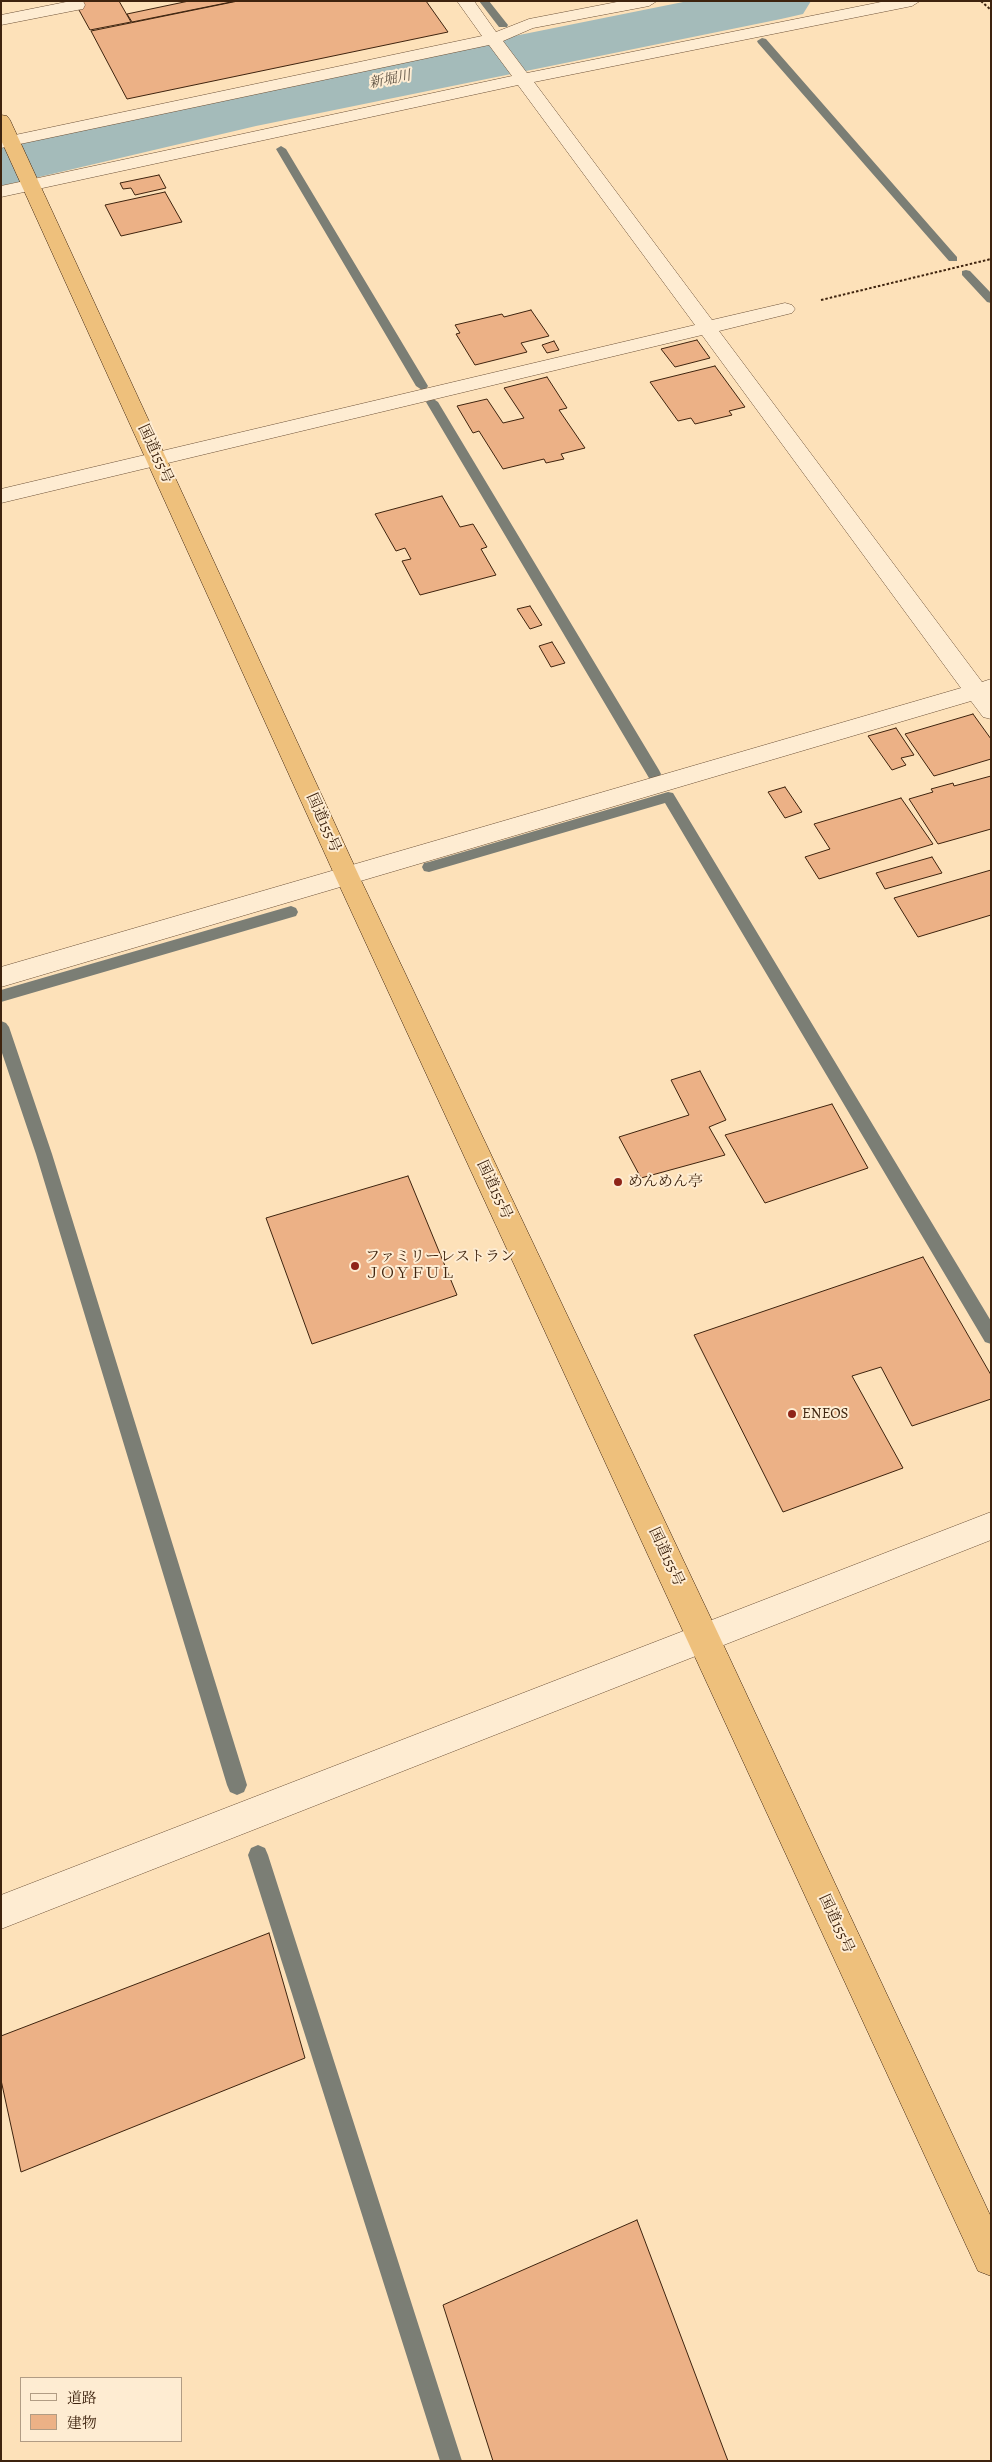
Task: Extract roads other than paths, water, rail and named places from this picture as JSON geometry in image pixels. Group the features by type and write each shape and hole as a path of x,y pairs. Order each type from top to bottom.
{"highway":[{"name":"国道155号","path":"1,120 6,142 32,185 347,876 704,1638 991,2258"}],"street":[{"path":"465,1 708,327 983,689 991,711"},
{"path":"6,142 495,41 529,24 649,1"},
{"path":"1,192 519,74 912,1"},
{"path":"1,20 77,6"},
{"path":"1,496 786,309"},
{"path":"1,977 983,689"},
{"path":"1,1912 991,1526"}],"waterway":[{"path":"484,1 503,25"},
{"name":"新堀川","path":"1,166 256,107 781,1"},
{"path":"735,10 742,18"},
{"path":"762,41 953,259"},
{"path":"518,45 522,52"},
{"path":"256,107 261,115"},
{"path":"281,149 422,386"},
{"path":"966,273 991,300"},
{"path":"432,402 654,774"},
{"path":"429,867 668,797 991,1337"},
{"path":"1,996 291,912"},
{"path":"1,1027 44,1154 237,1785"},
{"path":"258,1855 451,2461"}],"place":[{"name":"めんめん亭","path":"618,1182"},
{"name":"ファミリーレストラン ＪＯＹＦＵＬ","path":"355,1266"},
{"name":"ENEOS","path":"792,1414"}]}
